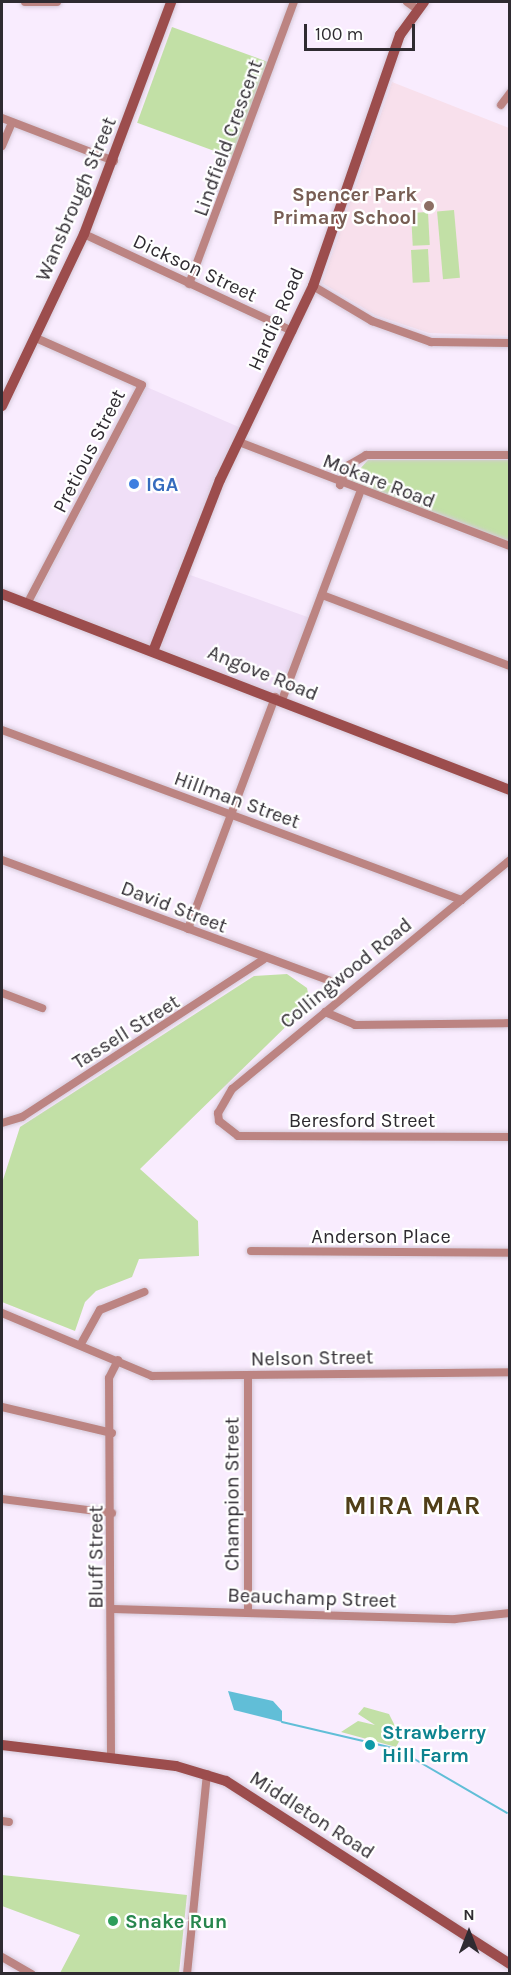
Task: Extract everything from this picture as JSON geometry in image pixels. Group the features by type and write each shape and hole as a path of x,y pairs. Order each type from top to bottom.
{"street":[{"path":"25,2 57,2"},
{"name":"Wansbrough Street","path":"2,406 84,234 114,161 171,2"},
{"name":"Lindfield Crescent","path":"189,284 294,2"},
{"path":"407,2 421,5"},
{"name":"Hardie Road","path":"154,649 239,442 313,286 384,73 421,5"},
{"path":"501,105 510,93"},
{"path":"2,118 114,161"},
{"path":"2,146 12,123"},
{"name":"Dickson Street","path":"84,234 292,331"},
{"path":"313,286 372,321 431,342 510,343"},
{"name":"Pretious Street","path":"28,602 142,386 36,338"},
{"name":"Mokare Road","path":"239,442 360,493 510,546"},
{"path":"340,485 349,465 366,455 510,455"},
{"path":"188,929 360,493"},
{"name":"Angove Road","path":"2,594 154,649 510,790"},
{"path":"322,594 510,666"},
{"name":"Hillman Street","path":"2,730 462,900"},
{"name":"David Street","path":"2,860 188,929 263,960 336,983"},
{"name":"Collingwood Road","path":"219,1121 232,1089 510,860"},
{"name":"Tassell Street","path":"2,1124 22,1117 263,960"},
{"path":"2,993 42,1008"},
{"path":"325,1012 355,1025 510,1023"},
{"name":"Beresford Street","path":"219,1121 238,1136 510,1137"},
{"name":"Anderson Place","path":"251,1251 510,1253"},
{"path":"82,1342 100,1310 144,1292"},
{"name":"Nelson Street","path":"2,1313 82,1342 152,1377 510,1372"},
{"name":"Bluff Street","path":"111,1756 113,1609 112,1433 109,1378 118,1360"},
{"name":"Champion Street","path":"248,1375 248,1612"},
{"path":"2,1407 112,1433"},
{"path":"2,1499 112,1513"},
{"name":"Beauchamp Street","path":"113,1609 455,1619 510,1613"},
{"name":"Middleton Road","path":"2,1745 111,1756 207,1774 246,1791 510,1964"},
{"path":"187,1974 207,1774"},
{"path":"2,1957 32,1974"}],"shaded area":[{"name":"Spencer Park Primary School","path":"392,82 509,128 509,336 429,333 375,315 322,283"},
{"path":"142,385 248,431 179,571 313,619 282,700 31,608"}],"green space":[{"path":"172,27 268,62 233,158 137,123"},
{"path":"454,210 460,278 443,279 437,211"},
{"path":"428,212 430,245 413,246 411,213"},
{"path":"428,249 430,282 413,283 411,250"},
{"path":"368,460 509,460 509,542 349,481"},
{"path":"287,974 307,988 310,1003 140,1169 198,1221 199,1256 139,1259 132,1277 96,1291 85,1302 75,1331 2,1302 2,1183 20,1127 254,976"},
{"path":"364,1707 389,1714 401,1738 396,1747 341,1732 358,1721 375,1725 358,1714"},
{"name":"Snake Run","path":"2,1875 187,1895 179,1973 60,1973 80,1935 2,1906"}],"water":[{"path":"228,1691 273,1701 282,1711 282,1722 234,1710"}],"waterway":[{"path":"282,1722 393,1748"},
{"path":"404,1753 507,1813"}],"place":[{"name":"Spencer Park Primary School","path":"429,206"},
{"name":"IGA","path":"134,484"},
{"name":"Strawberry Hill Farm","path":"370,1745"},
{"name":"Snake Run","path":"113,1921"}],"district":[{"name":"MIRA MAR","path":"413,1506"}]}
